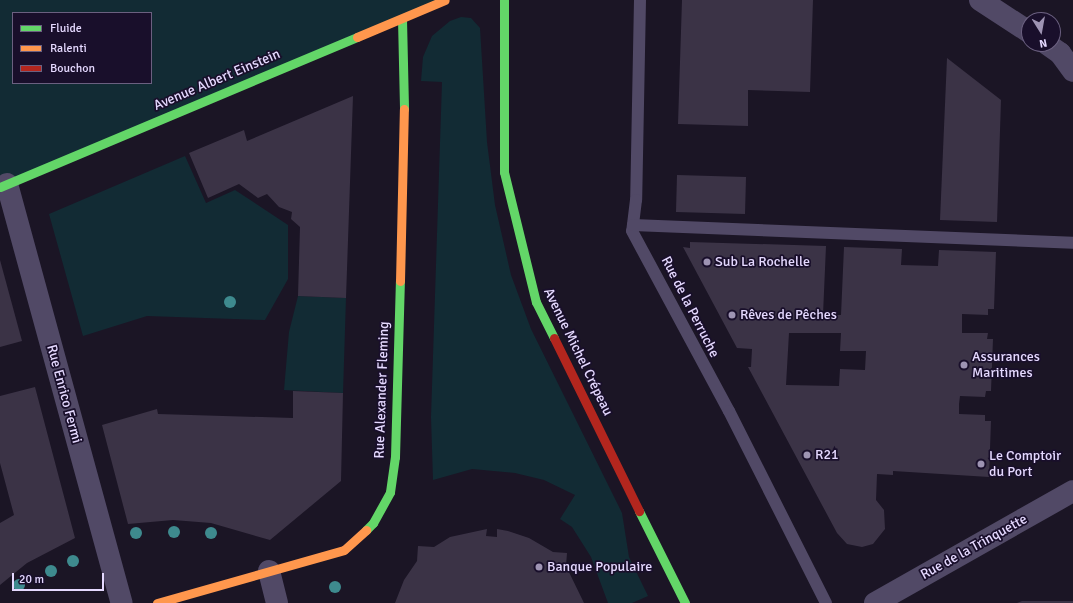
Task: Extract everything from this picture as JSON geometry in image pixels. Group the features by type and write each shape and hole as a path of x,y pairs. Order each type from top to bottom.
{"street":[{"name":"Avenue Albert Einstein","path":"4,186 446,0"},
{"name":"Avenue Michel Crépeau","path":"504,0 504,172 536,302 685,603"},
{"path":"980,0 1021,27"},
{"name":"Rue Alexander Fleming","path":"157,603 344,550 373,523 390,492 395,457 405,96 405,38 402,19"},
{"path":"1058,52 1073,71"},
{"name":"Rue Enrico Fermi","path":"4,186 122,603"},
{"name":"Rue de la Trinquette","path":"875,603 1073,491"},
{"path":"268,571 277,603"}],"lane":[{"name":"Rue de la Perruche","path":"640,0 636,200 632,231 729,411 826,603"},
{"path":"633,226 1073,243"}],"shaded area":[{"path":"0,0 445,0 0,187"},
{"path":"461,17 471,18 480,28 487,142 495,205 511,275 531,329 622,513 629,557 648,596 632,603 608,603 591,557 572,527 560,519 575,495 544,480 515,473 472,469 433,480 431,417 442,82 421,81 423,57 432,36 450,21"},
{"path":"185,156 206,203 235,190 288,225 288,279 265,320 147,316 83,336 49,214"},
{"path":"298,296 346,298 343,393 284,390 289,332"}],"building":[{"path":"682,0 813,0 810,92 748,90 748,126 678,124"},
{"path":"947,58 1001,100 997,222 940,220"},
{"path":"353,96 346,298 298,296 300,227 291,219 292,212 279,207 267,194 258,198 239,184 208,198 189,153 244,130 247,141"},
{"path":"677,175 746,177 745,214 676,212"},
{"path":"690,242 826,246 823,315 841,315 844,247 902,249 901,265 938,266 939,250 996,252 994,309 988,309 988,315 962,314 962,333 988,333 987,339 993,339 991,391 986,391 985,397 960,396 959,404 959,414 985,415 985,421 991,421 989,477 893,471 893,475 877,474 876,500 884,510 885,529 873,544 862,547 847,544 837,533 748,367 751,367 752,349 737,348 683,247 690,248","holes":["789,333 841,333 840,351 866,351 865,370 840,369 839,386 786,385"]},
{"path":"0,260 22,341 0,347"},
{"path":"35,387 75,538 27,563 0,585 0,523 14,515 0,463 0,396"},
{"path":"293,391 343,393 341,481 270,540 211,523 173,520 128,524 102,425 157,409 158,414 293,418"},
{"path":"487,529 486,536 497,537 497,529 508,531 529,538 553,552 567,553 566,566 584,603 395,603 404,580 417,561 418,546 434,547 450,537"},
{"path":"1022,601 1073,601 1073,603 1017,603"}],"traffic: fast":[{"path":"504,0 504,172 536,302 554,338"},
{"path":"402,19 404,109"},
{"path":"0,187 357,37"},
{"path":"366,530 373,523 390,492 395,457 400,281"},
{"path":"639,511 685,603"}],"traffic: slow":[{"path":"357,37 445,0"},
{"path":"400,281 404,109"},
{"path":"157,603 344,550 366,530"}],"traffic: jam":[{"path":"554,338 639,511"}],"place":[{"name":"Sub La Rochelle","path":"707,262"},
{"name":"Rêves de Pêches","path":"732,315"},
{"name":"Assurances Maritimes","path":"964,365"},
{"name":"R21","path":"807,455"},
{"name":"Le Comptoir du Port","path":"981,464"},
{"name":"Banque Populaire","path":"539,567"}]}
